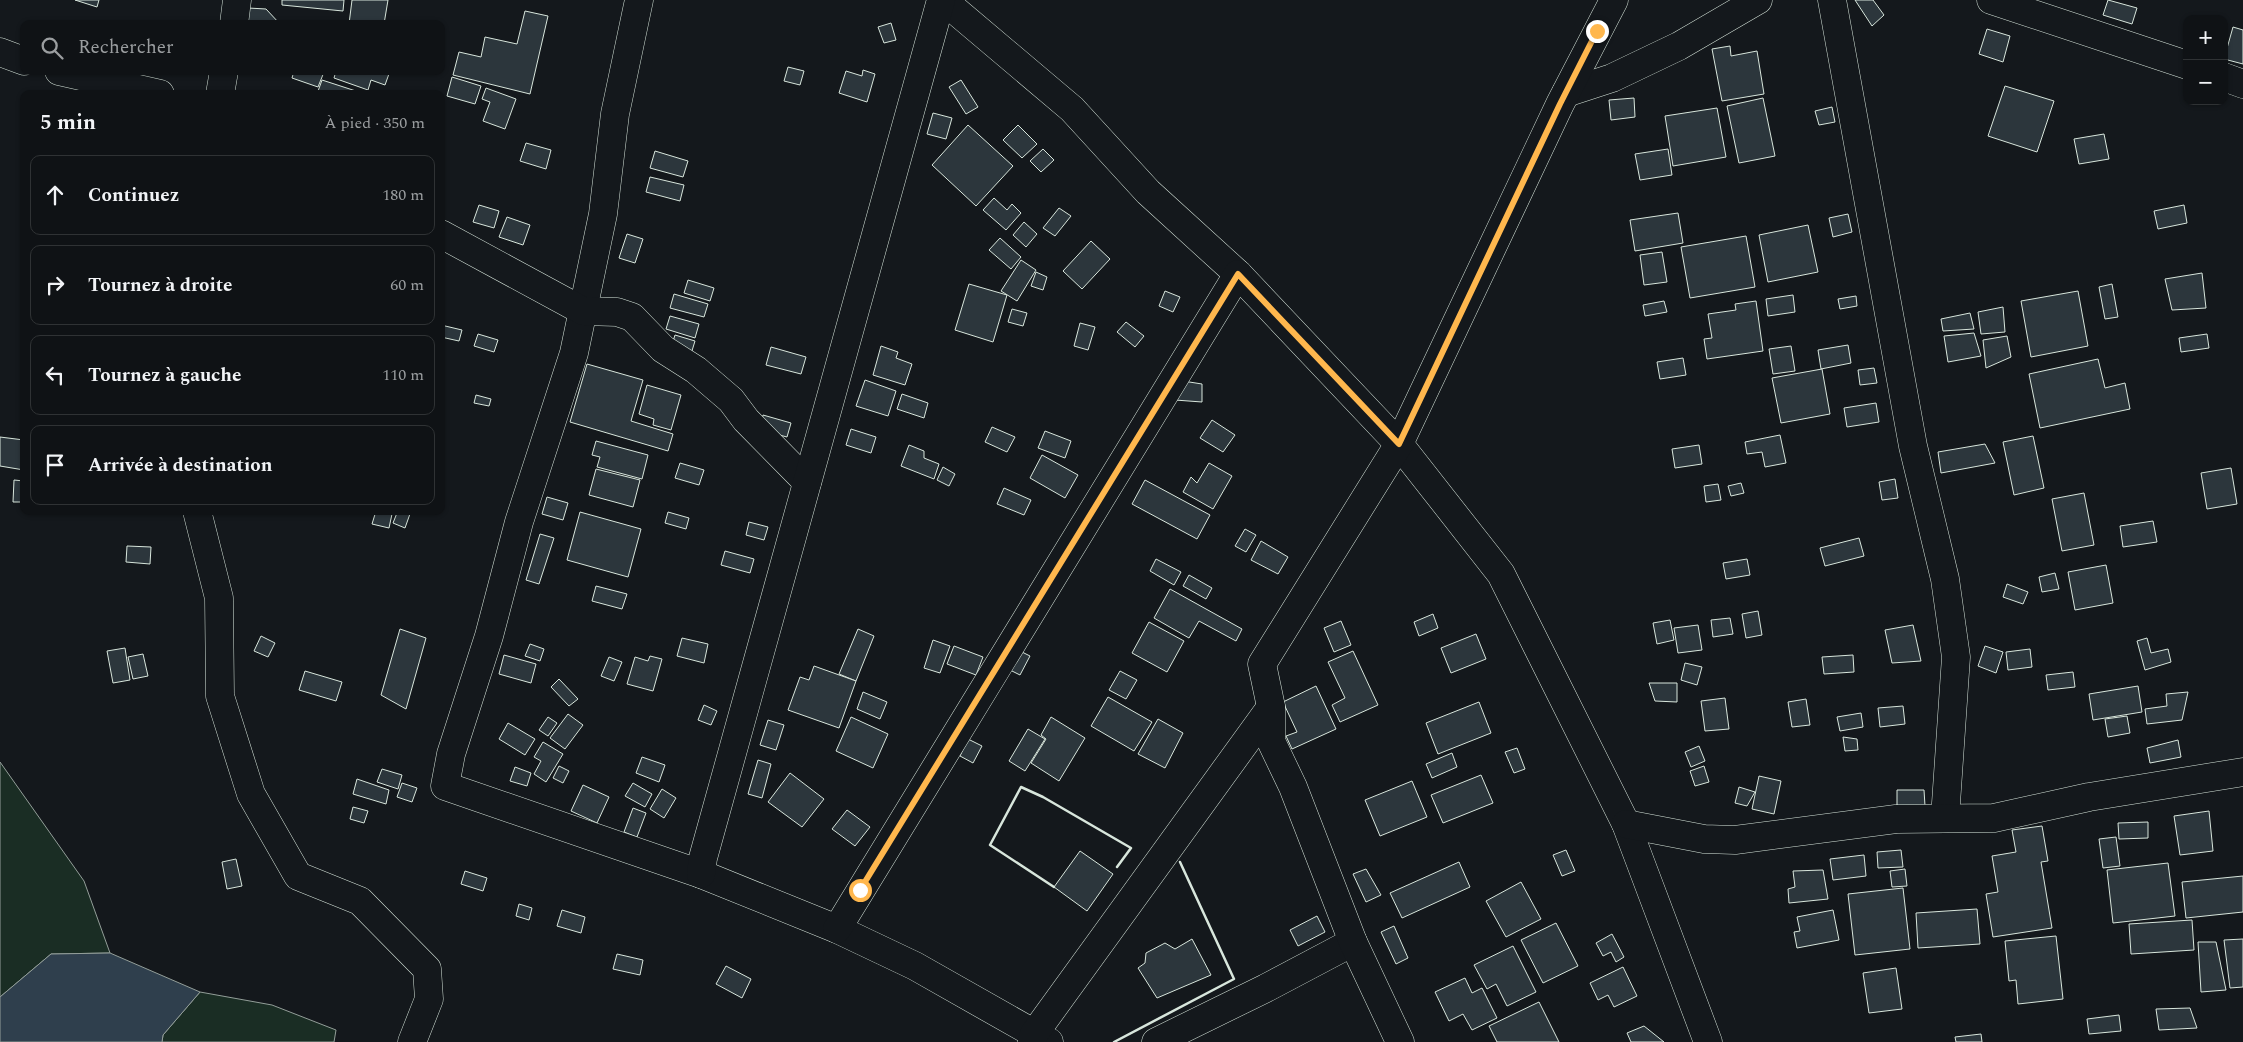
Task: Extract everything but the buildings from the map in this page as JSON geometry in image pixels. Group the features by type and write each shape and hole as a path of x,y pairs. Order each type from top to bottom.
{"street":[{"path":"234,20 237,0"},
{"path":"639,0 616,114 603,214 574,353 519,522 489,636 454,745 445,786 701,874 837,929 915,966 1038,1039 1271,707"},
{"path":"701,874 703,858 942,0 1072,110 1148,192 1238,274 1399,444 1501,574 1626,824 1670,936 1708,1042"},
{"path":"1400,1042 1353,942 1293,787 1271,741 1271,707 1262,664 1399,444 1566,93 1614,0"},
{"path":"1566,93 1612,78 1679,46 1758,0"},
{"path":"1832,0 1914,446 1945,579 1956,657 1945,818"},
{"path":"1991,0 2183,64"},
{"path":"0,52 20,60"},
{"path":"77,75 142,90"},
{"path":"221,90 223,75"},
{"path":"2228,79 2243,84"},
{"path":"445,236 583,311 617,312 632,317 663,349 696,370 731,400 746,420 807,482"},
{"path":"837,929 1238,274"},
{"path":"198,515 219,598 220,696 252,794 298,876 360,900 427,969 429,999 412,1042"},
{"path":"1626,824 1704,839 1735,840 1896,818 1994,818 2088,797 2243,772"},
{"path":"1156,1042 1266,988 1353,942"}],"green space":[{"path":"0,762 84,881 110,953 51,954 0,997"},
{"path":"200,992 272,1005 336,1030 334,1042 162,1042 163,1035"}],"water":[{"path":"110,953 200,992 163,1035 162,1042 0,1042 0,997 51,954"}],"wall":[{"path":"1054,887 990,845 1021,787 1043,797 1131,848 1117,867"},
{"path":"1114,1042 1234,979 1180,862"}],"route":[{"path":"860,890 1238,274 1399,444 1560,104 1597,31"}]}
